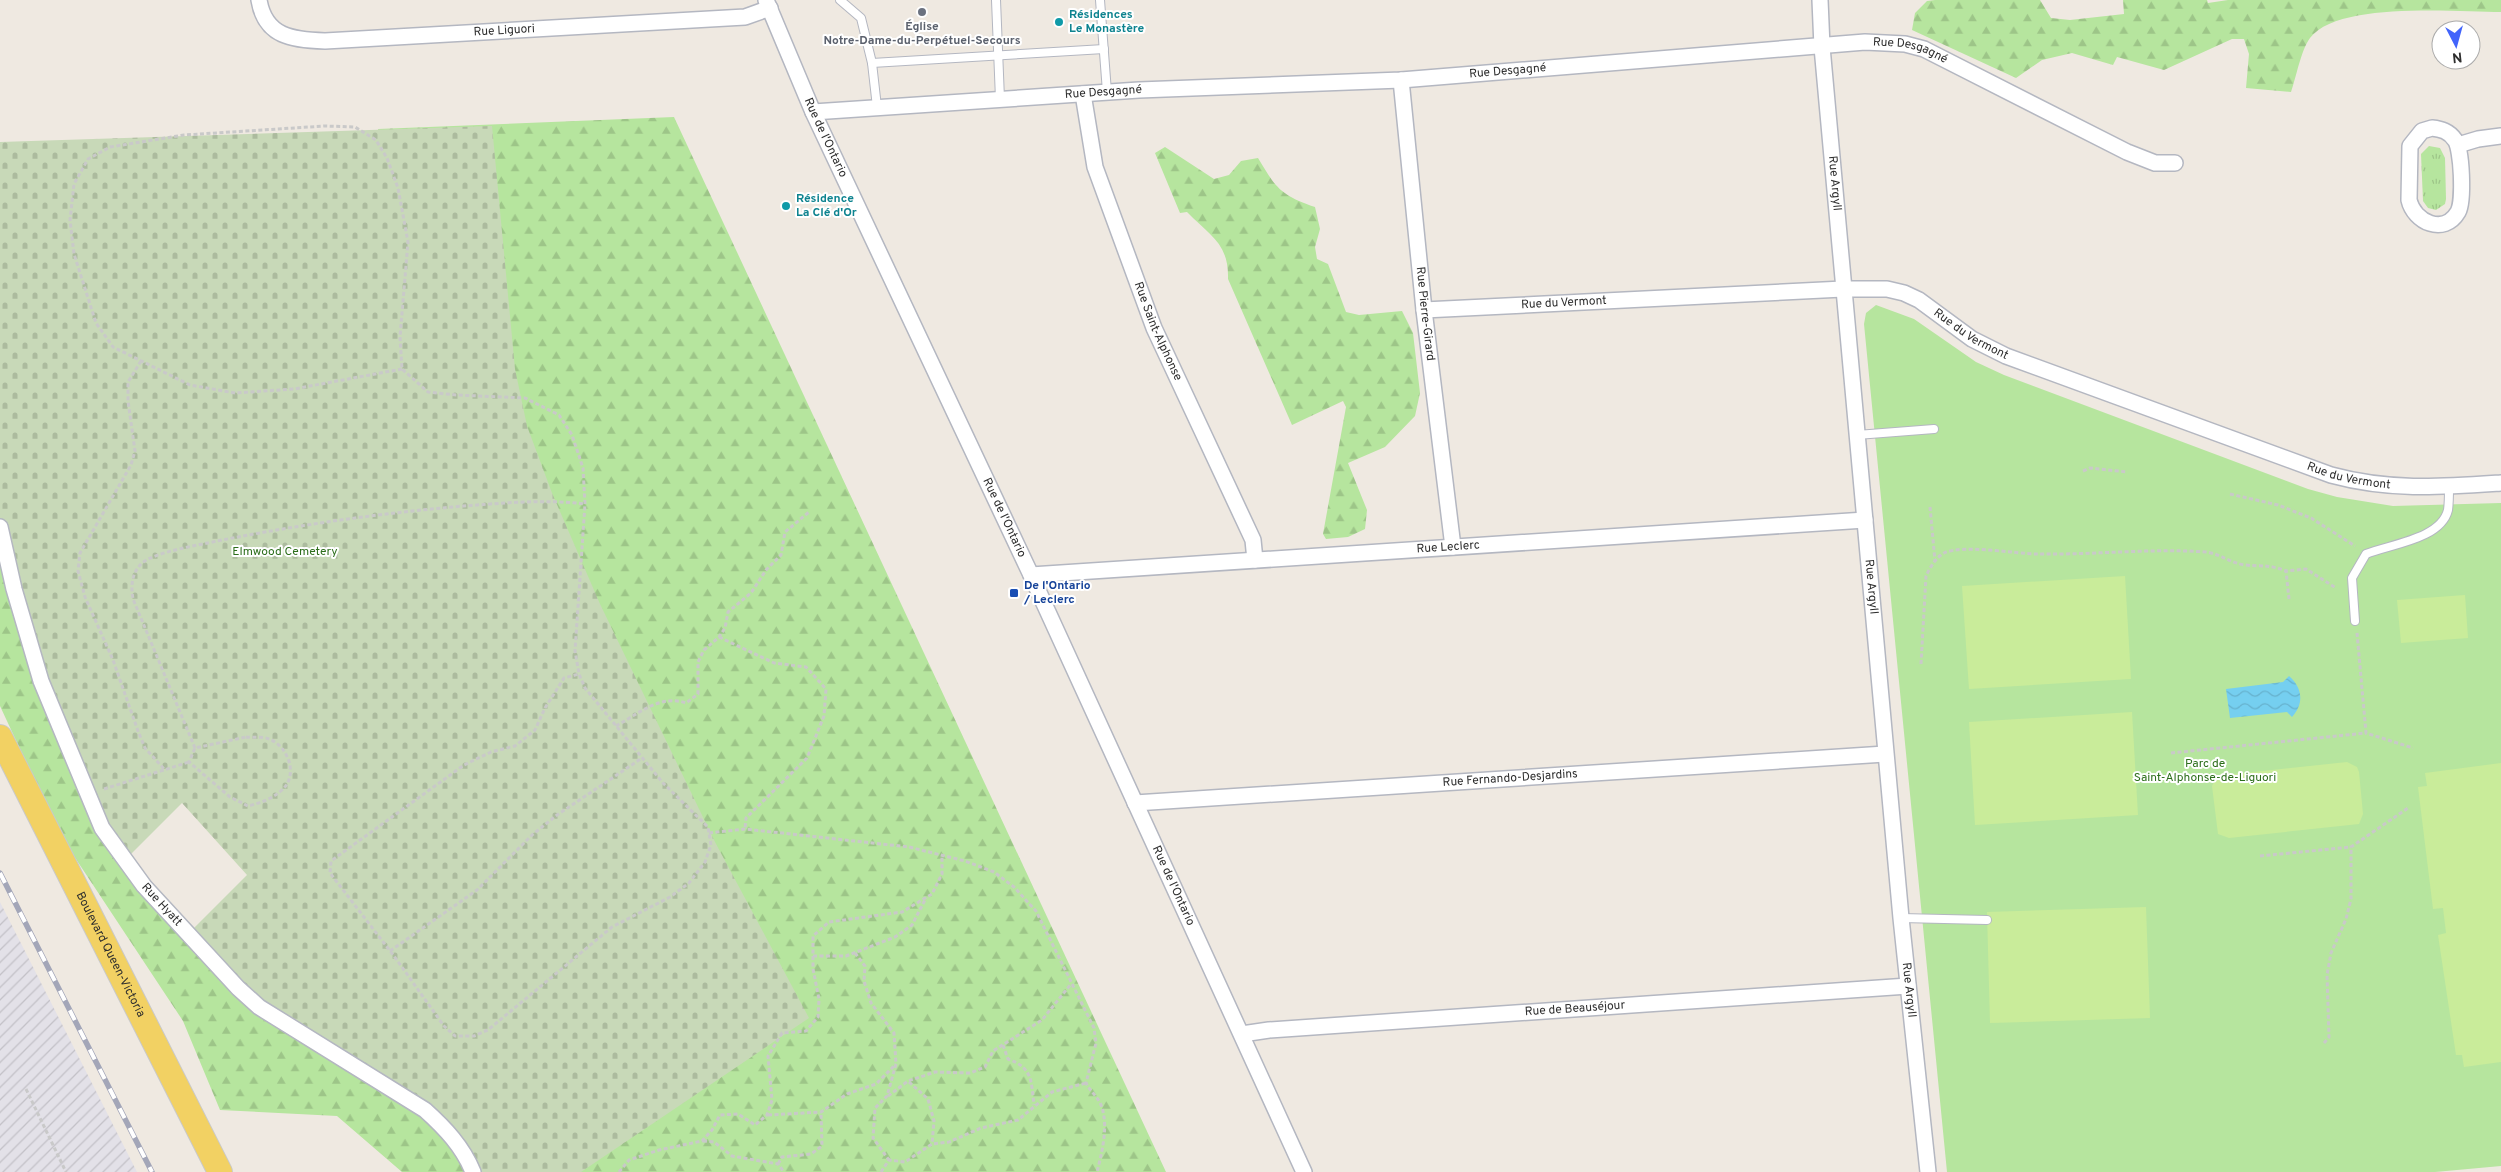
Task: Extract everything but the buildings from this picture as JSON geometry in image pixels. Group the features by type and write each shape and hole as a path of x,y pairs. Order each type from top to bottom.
{"main road":[{"name":"Boulevard Queen-Victoria","path":"0,737 220,1172"}],"street":[{"name":"Rue Liguori","path":"259,0 264,18 272,28 284,36 299,40 325,41 745,17 768,4"},
{"name":"Rue Argyll","path":"1820,0 1822,47 1843,289 1901,918 1928,1172"},
{"name":"Rue de l'Ontario","path":"768,4 814,112 1031,575 1304,1172"},
{"name":"Rue Desgagné","path":"814,112 1107,92 1401,80 1865,42 1905,44 1924,49 2127,152 2155,163 2175,163"},
{"name":"Rue Pierre-Girard","path":"1401,80 1424,310 1453,547"},
{"name":"Rue Saint-Alphonse","path":"1083,94 1095,167 1151,319 1253,540 1255,560"},
{"path":"2432,128 2441,129 2450,134 2458,145 2461,195 2458,212 2445,223 2437,225 2421,221 2411,208 2409,200 2410,146 2422,131 2432,128"},
{"path":"2458,145 2478,139 2501,136"},
{"name":"Rue du Vermont","path":"1424,310 1843,289 1887,289 1904,293 1919,300 1972,339 2006,356 2331,475 2361,483 2389,487 2501,483"},
{"name":"Rue Leclerc","path":"1031,575 1865,520"},
{"name":"Rue Hyatt","path":"0,526 14,589 41,680 102,828 124,861 238,988 259,1007 425,1110 444,1126 474,1172"},
{"name":"Rue Fernando-Desjardins","path":"1135,803 1886,754"},
{"name":"Rue de Beauséjour","path":"1242,1034 1269,1030 1908,986"}],"lane":[{"path":"840,0 861,18 872,64 877,108"},
{"path":"996,0 1000,99"},
{"path":"1100,0 1107,92"},
{"path":"872,64 1104,49"},
{"path":"1857,435 1934,429"},
{"path":"2355,621 2352,578 2366,554 2422,536 2438,528 2448,511 2449,486"},
{"path":"1901,918 1987,920"}],"path":[{"path":"402,369 294,389 235,393 190,385 114,347 96,323 74,254 70,220 74,184 88,159 110,146 184,136 325,126 355,127 376,140 387,158 398,188 408,242 400,337 402,369 428,392 525,398 559,415 572,434 583,468 585,504 575,651 579,674 585,688 663,783 708,827 711,845 705,862 689,883 670,897 612,927 488,1030 474,1036 454,1036 444,1026 390,951 330,873 331,861 464,765 491,752 515,746 535,730 545,708 564,678 579,674"},
{"path":"142,361 128,382 128,401 136,451 131,465 80,553 78,571 85,597 113,660 145,748 165,770"},
{"path":"2083,471 2090,468 2127,472"},
{"path":"2230,494 2278,505 2312,518 2366,554"},
{"path":"87,795 189,762 196,748 133,600 131,582 142,564 172,550 256,533 361,517 508,503 567,501 585,504"},
{"path":"1930,507 1935,561"},
{"path":"616,726 660,701 679,700 686,703 698,694 698,662 704,650 725,628 728,612 751,593 766,570 780,555 785,532 809,512"},
{"path":"1921,664 1926,576 1935,561 1944,554 1978,550 2042,554 2199,552 2220,555 2245,565 2270,565 2286,572 2306,569 2336,588"},
{"path":"2286,572 2289,599"},
{"path":"2355,621 2366,733"},
{"path":"719,636 774,663 806,667 826,689 824,716 807,758 746,818 745,829"},
{"path":"2171,753 2366,733 2412,748"},
{"path":"189,762 230,797 248,806 266,801 284,789 291,773 287,753 269,739 246,737 196,748"},
{"path":"390,951 477,890 532,835 558,815 642,758"},
{"path":"2260,856 2351,847 2408,808"},
{"path":"709,833 745,829 909,847 965,861 994,872 1014,887 1036,911 1094,1028 1096,1043 1088,1068 1086,1083 1101,1104 1104,1123 1102,1153 1097,1172"},
{"path":"2324,1043 2329,1037 2327,975 2331,953 2346,919 2351,899 2351,847"},
{"path":"702,1141 712,1130 720,1115 738,1114 755,1125 767,1115 772,1100 768,1056 782,1033 806,1031 818,1017 819,999 813,956 813,936 829,922 902,912 926,898 932,894 942,874 942,855"},
{"path":"813,956 846,956 895,937 912,925 926,898"},
{"path":"855,953 865,966 864,981 871,1003 894,1033 896,1064 887,1096"},
{"path":"1072,984 1042,1020 993,1051 985,1067 970,1073 936,1072 908,1082 887,1096 875,1108 873,1138 889,1160 905,1162 932,1144 949,1142 981,1128 1018,1120 1052,1092 1086,1083"},
{"path":"1003,1045 1008,1059 1021,1063 1030,1076 1034,1105"},
{"path":"767,1115 821,1112 847,1094 876,1084 896,1064"},
{"path":"908,1082 928,1099 934,1121 932,1144"},
{"path":"26,1088 66,1172"},
{"path":"778,1164 782,1157 810,1154 822,1146 821,1112"},
{"path":"618,1172 629,1160 659,1150 702,1141 714,1142 732,1156 778,1164 784,1172"},
{"path":"881,1172 889,1160"}],"shaded area":[{"path":"0,902 137,1172 0,1172"}],"green space":[{"path":"2040,0 2051,18 2070,20 2124,14 2123,0 2207,0 2208,3 2228,0 2501,0 2501,12 2400,11 2345,18 2324,26 2307,43 2291,92 2246,88 2249,54 2244,39 2232,39 2164,70 2117,57 2113,65 2072,53 2042,60 2016,78 1912,30 1915,13 1927,1"},
{"path":"674,117 1166,1172 557,1172 378,129"},
{"name":"Elmwood Cemetery","path":"492,126 515,369 527,426 552,493 600,604 715,842 809,1018 581,1172 473,1172 443,1126 290,1027 188,934 247,875 182,803 124,861 41,681 0,527 0,142"},
{"path":"2429,146 2440,148 2445,158 2446,199 2445,204 2436,210 2428,208 2423,201 2421,154"},
{"path":"1165,147 1214,179 1229,175 1241,161 1258,158 1280,189 1303,203 1315,207 1320,229 1315,247 1317,259 1328,264 1346,312 1359,315 1402,311 1413,333 1420,393 1415,416 1385,447 1348,463 1367,510 1365,529 1348,537 1326,539 1323,534 1346,407 1343,401 1292,425 1228,279 1222,248 1187,212 1180,213 1155,153"},
{"name":"Parc de Saint-Alphonse-de-Liguori","path":"1876,305 1914,319 1976,362 2004,375 2308,489 2337,497 2393,506 2501,503 2501,1166 2435,1172 1947,1172 1864,324 1866,313"},
{"path":"0,527 102,828 237,988 517,1172 402,1172 337,1116 220,1110 183,1021 60,835 0,706"},
{"path":"2125,576 2131,679 1969,689 1962,586"},
{"path":"2465,595 2468,638 2401,643 2397,600"},
{"path":"2132,712 2138,815 1975,825 1969,722"},
{"path":"2347,762 2357,767 2359,772 2363,814 2359,824 2229,838 2218,834 2212,786 2217,776"},
{"path":"2501,763 2501,1062 2464,1067 2462,1055 2456,1055 2438,935 2446,933 2443,908 2433,909 2418,787 2427,786 2425,773"},
{"path":"2146,907 2150,1018 1990,1023 1987,912"}],"water":[{"path":"2289,676 2297,686 2300,696 2299,707 2292,717 2287,712 2230,718 2226,689 2283,682"}],"railway":[{"path":"0,873 152,1172"}],"place":[{"name":"Église Notre-Dame-du-Perpétuel-Secours","path":"922,12"},
{"name":"Résidences Le Monastère","path":"1059,22"},
{"name":"Résidence La Clé d'Or","path":"786,206"},
{"name":"De l'Ontario / Leclerc","path":"1014,593"}]}
